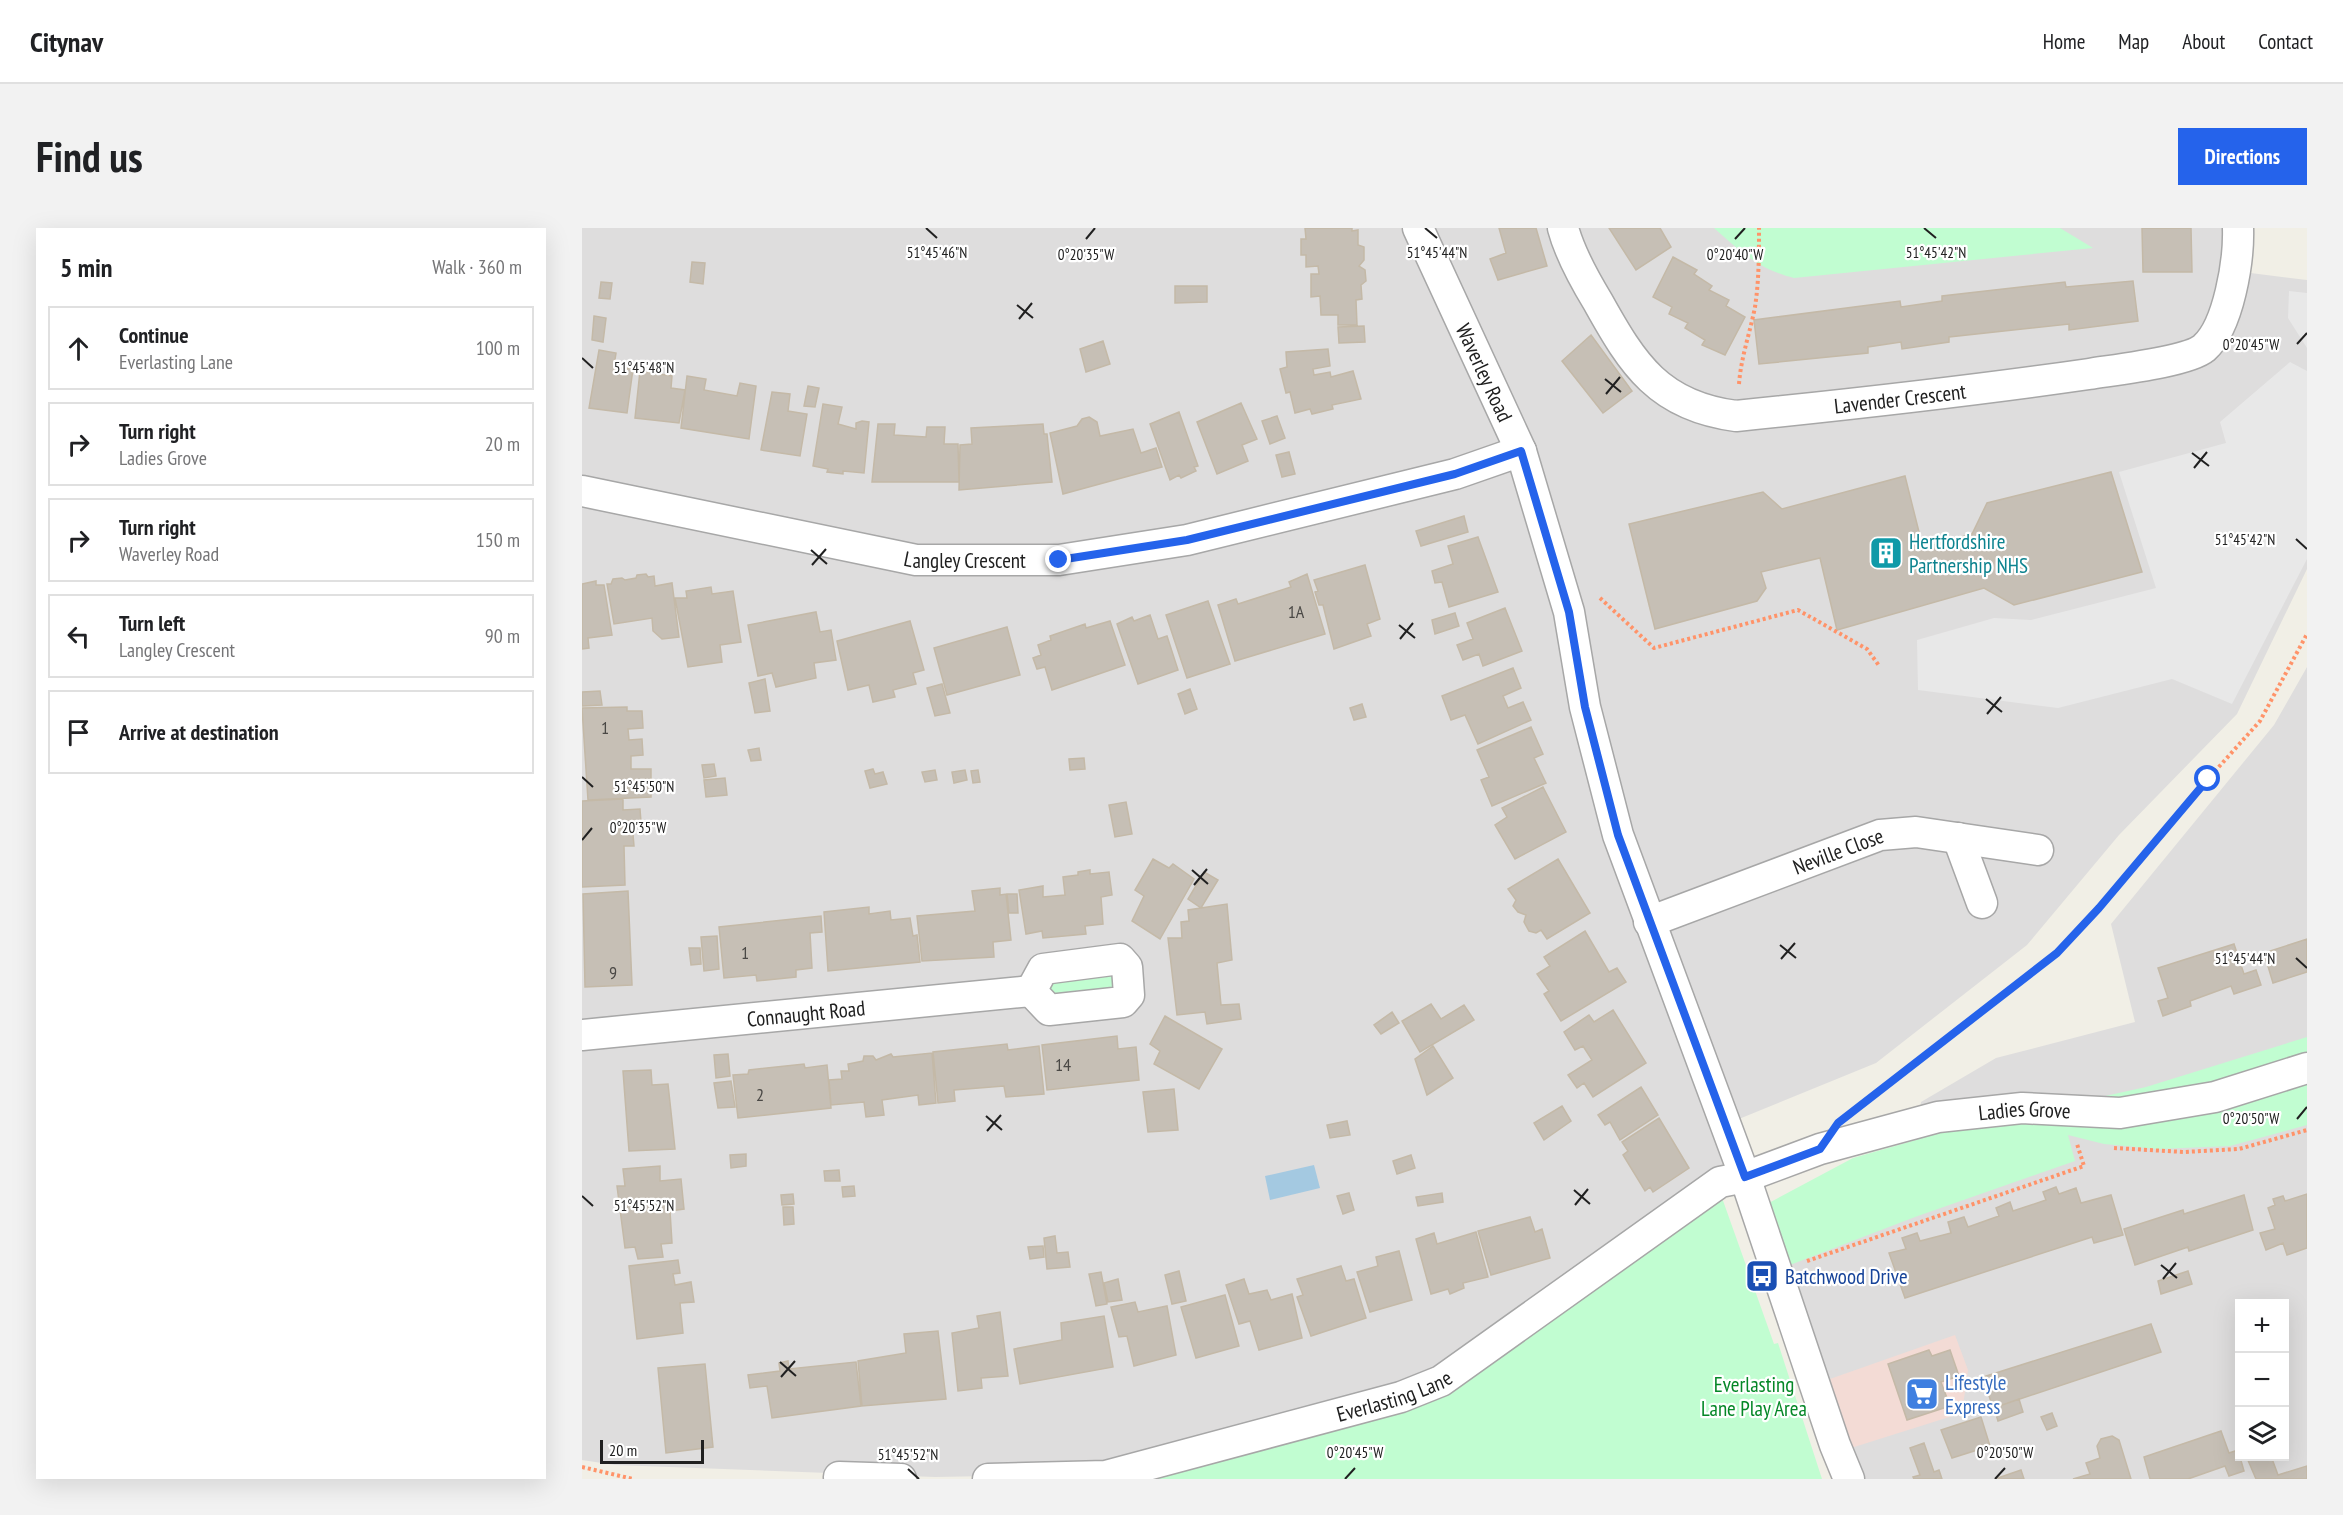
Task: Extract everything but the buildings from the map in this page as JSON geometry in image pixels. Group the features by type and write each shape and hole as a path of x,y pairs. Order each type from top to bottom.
{"street":[{"name":"Waverley Road","path":"1418,228 1521,451 1569,612 1585,707 1618,835 1745,1177 1835,1445 1849,1479"},
{"name":"Lavender Crescent","path":"1563,228 1585,279 1623,347 1644,373 1662,389 1688,404 1711,413 1736,416 1948,394 2136,367 2189,356 2203,348 2217,331 2231,288 2238,228"},
{"name":"Langley Crescent","path":"594,493 915,560 1059,560 1187,540 1455,474 1521,451"},
{"path":"582,513 594,493"},
{"name":"Neville Close","path":"1649,922 1880,835 1916,832 2038,850"},
{"path":"1958,838 1982,903"},
{"name":"Connaught Road","path":"582,1035 1031,991"},
{"name":"Ladies Grove","path":"1745,1177 1820,1149 1938,1117 2022,1108 2120,1113 2215,1097 2307,1068"},
{"name":"Everlasting Lane","path":"988,1479 1106,1476 1401,1397 1441,1381 1720,1182 1745,1177"},
{"path":"839,1477 901,1479"}],"path":[{"path":"1736,416 1741,360 1755,306 1759,228"},
{"path":"1598,596 1654,648 1798,610 1867,650 1880,667"},
{"path":"1865,1102 2057,953 2099,908 2260,721 2307,634"},
{"path":"1776,1272 2084,1166 2076,1140"},
{"path":"582,1467 633,1479"}],"shaded area":[{"path":"582,228 1401,228 1462,330 1520,450 1604,786 1741,1161 1442,1377 1107,1474 935,1477 615,1465 582,1460"},
{"path":"1423,228 2234,228 2227,270 2307,280 2307,569 2237,714 2119,835 2027,945 1876,1063 1734,1121 1611,785 1586,637"},
{"path":"2289,291 2307,293 2307,348 2288,318"},
{"path":"2290,362 2307,371 2307,559 2232,704 2172,679 2058,708 1918,690 1917,640 1994,618 2031,620 2156,588 2119,472 2226,443 2220,422"},
{"path":"2307,667 2307,1479 1859,1479 1768,1206 1917,1141 1921,1102 1996,1058 2135,1022 2111,924 2274,725"},
{"path":"1955,1335 1968,1370 1962,1413 1851,1448 1827,1380"}],"green space":[{"path":"1714,228 2060,228 2093,248 1794,278 1760,265"},
{"path":"1118,965 1125,993 1050,1008 1045,972"},
{"path":"2307,1037 2307,1125 2230,1146 2158,1149 2104,1144 2068,1135 2075,1161 1915,1217 1790,1265 1767,1204 1853,1158 1944,1132 2004,1123 2017,1125 2060,1106 2146,1087"},
{"name":"Everlasting Lane Play Area","path":"1721,1195 1774,1344 1778,1343 1822,1479 1110,1479 1400,1402"}],"water":[{"path":"1314,1165 1320,1188 1270,1200 1265,1176"}],"place":[{"name":"Hertfordshire Partnership NHS","path":"1886,553"},
{"name":"Batchwood Drive","path":"1762,1276"},
{"name":"Lifestyle Express","path":"1922,1394"}],"route":[{"path":"1059,560 1187,540 1455,474 1521,451 1569,612 1585,707 1618,835 1745,1177 1820,1149 1838,1123 2057,953 2099,908 2208,779"}]}
